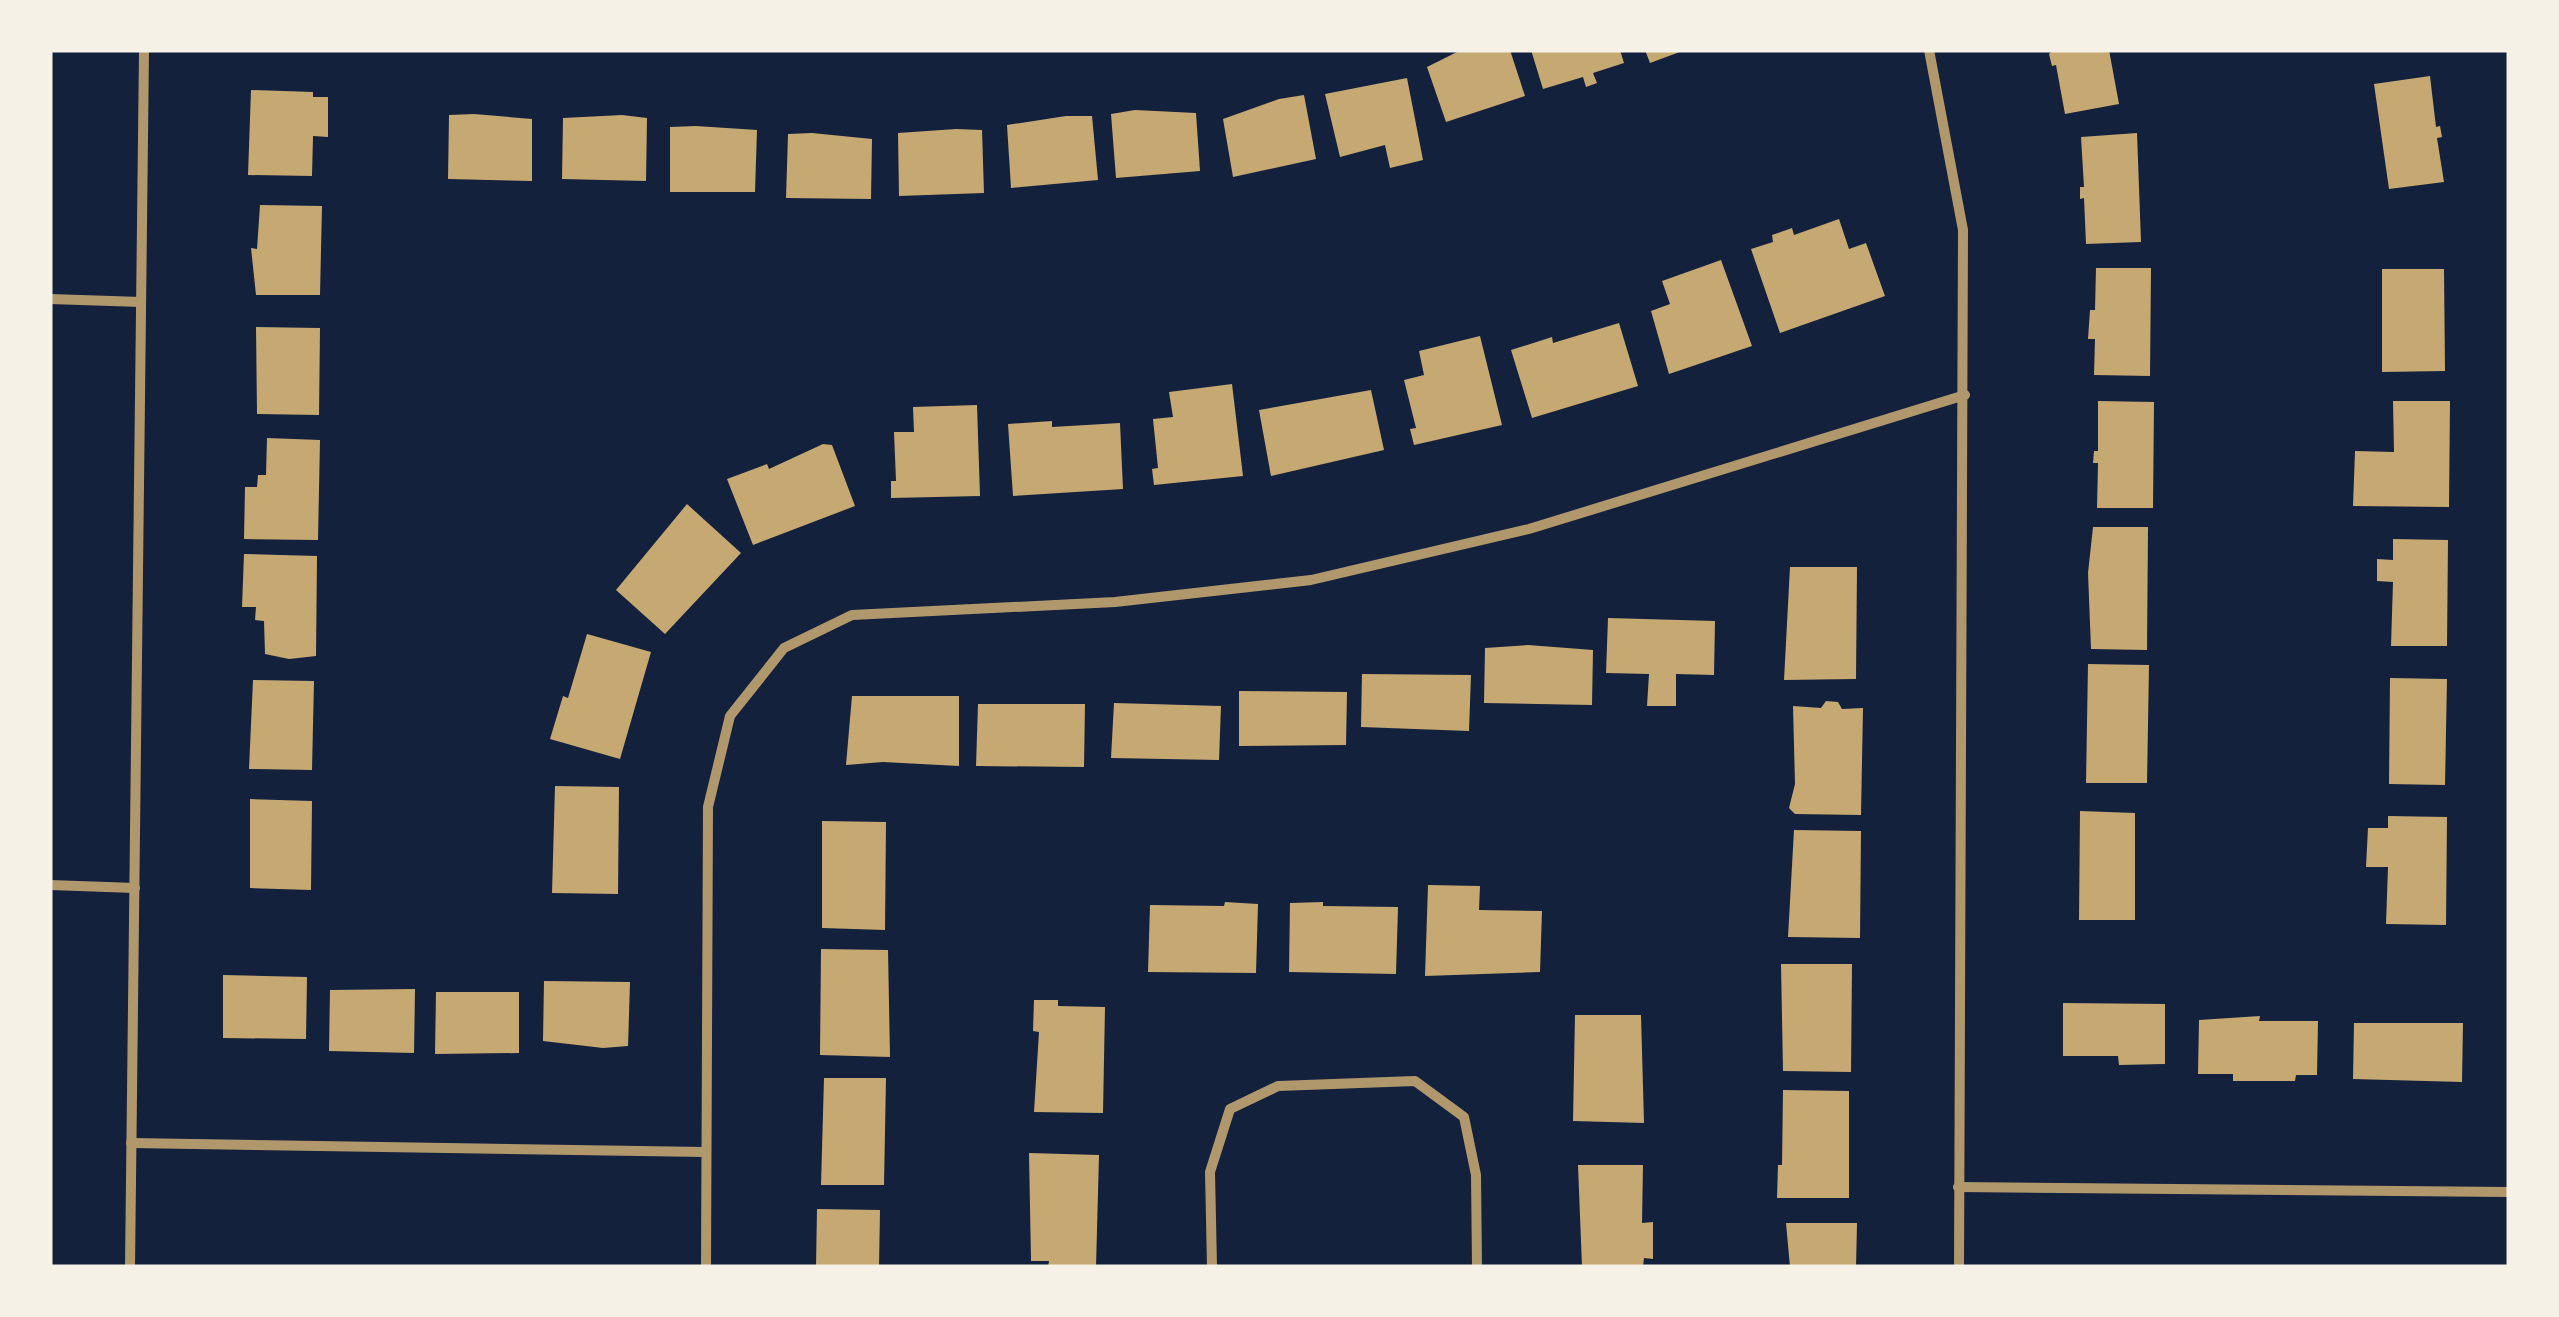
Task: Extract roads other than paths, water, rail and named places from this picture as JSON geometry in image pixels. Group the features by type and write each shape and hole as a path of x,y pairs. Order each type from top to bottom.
{"street":[{"path":"130,1267 144,50"},
{"path":"1929,50 1963,230 1959,1267"},
{"path":"50,299 141,302"},
{"path":"706,1267 708,807 730,716 784,648 852,616 1114,602 1311,580 1530,530 1964,395"},
{"path":"50,885 134,888"},
{"path":"1212,1267 1210,1172 1230,1109 1278,1086 1416,1081 1464,1118 1476,1174 1477,1267"},
{"path":"132,1143 705,1152"},
{"path":"1958,1187 2509,1192"}]}
